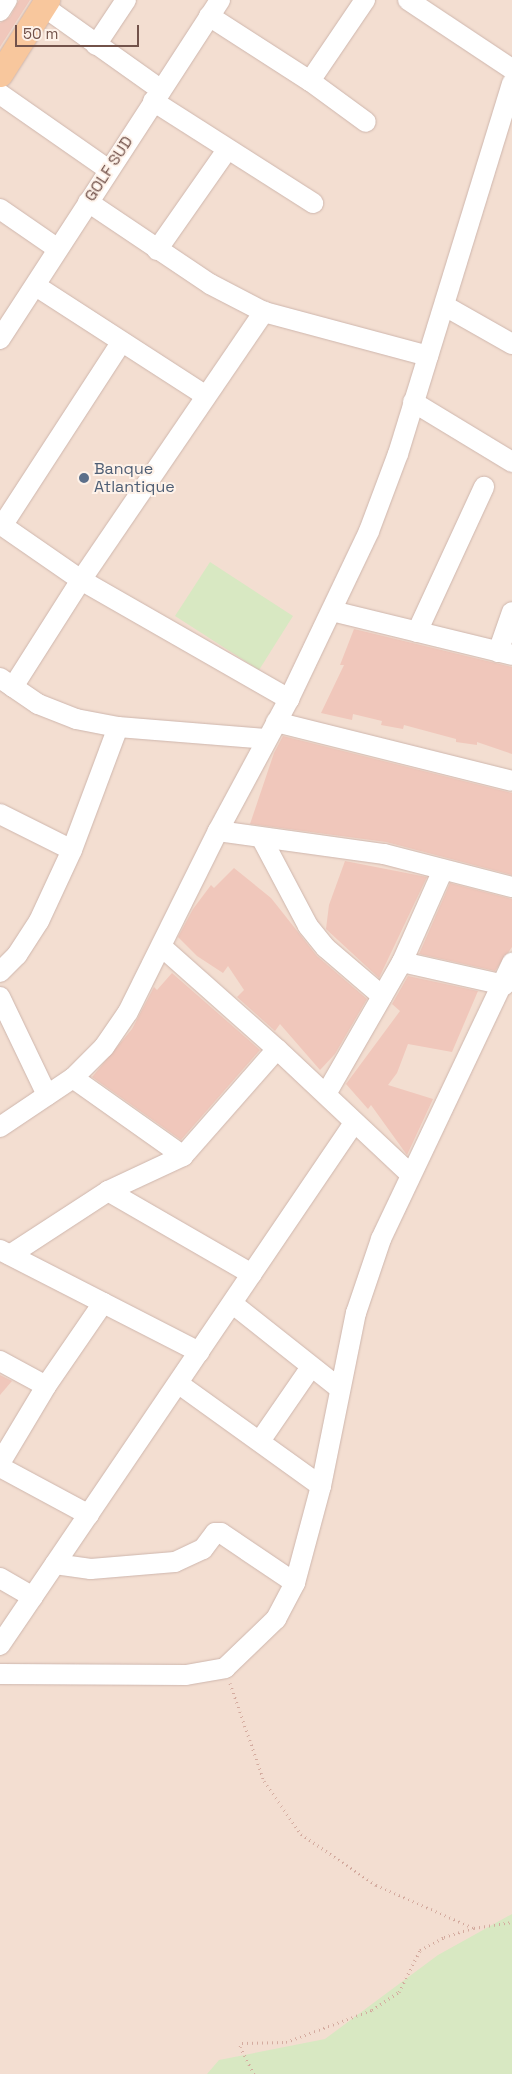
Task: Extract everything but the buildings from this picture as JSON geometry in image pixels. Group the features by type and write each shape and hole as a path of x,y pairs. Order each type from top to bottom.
{"main road":[{"path":"0,74 43,2"}],"street":[{"path":"0,11 7,0"},
{"path":"96,45 126,0"},
{"path":"310,81 365,0"},
{"path":"408,0 512,69"},
{"path":"0,59 43,2 227,150 314,202"},
{"path":"212,6 366,122"},
{"name":"GOLF SUD","path":"2,329 36,286 58,248 212,6"},
{"path":"0,1127 74,1078 104,1047 128,1012 162,947 218,831 289,700 369,531 398,454 512,83"},
{"path":"0,94 109,170"},
{"path":"158,250 227,150"},
{"path":"88,202 210,284 264,312 428,356"},
{"path":"0,209 58,248"},
{"path":"36,286 121,343 206,396"},
{"path":"445,306 512,344"},
{"path":"264,312 81,580 6,683 38,704 76,719 118,727 266,740"},
{"path":"121,343 1,525 81,580 289,700"},
{"path":"414,402 512,462"},
{"path":"417,632 484,487"},
{"path":"332,611 505,653 512,612"},
{"path":"276,722 512,781"},
{"path":"0,972 17,955 39,922 72,850 118,727"},
{"path":"0,814 72,850"},
{"path":"218,831 262,839 384,854 512,887"},
{"path":"262,839 308,926 326,948 382,996"},
{"path":"326,1094 402,962 442,870"},
{"path":"162,947 326,1094 409,1174"},
{"path":"402,962 504,985"},
{"path":"0,1674 178,1676 225,1668 276,1619 295,1582 322,1486 339,1388 356,1313 380,1239 409,1174 504,985 512,963"},
{"path":"0,997 47,1095"},
{"path":"5,1252 108,1191 183,1156 277,1049"},
{"path":"74,1078 183,1156"},
{"path":"0,1645 179,1384 354,1123"},
{"path":"108,1191 252,1274"},
{"path":"5,1252 199,1352"},
{"path":"89,1514 0,1465 46,1386 103,1303"},
{"path":"233,1304 339,1388"},
{"path":"0,1361 46,1386"},
{"path":"260,1441 311,1367"},
{"path":"179,1384 322,1486"},
{"path":"55,1564 91,1569 175,1562 202,1549 215,1534 221,1533 295,1582"},
{"path":"0,1578 33,1597"}],"path":[{"path":"225,1668 264,1781 301,1834 376,1885 474,1928"},
{"path":"254,2074 240,2047 242,2044 286,2042 372,2010 399,1992 420,1950 444,1937 474,1928 512,1922"}],"shaded area":[{"path":"0,0 512,0 512,2074 0,2074"}],"green space":[{"path":"210,562 293,616 259,670 175,616"},
{"path":"512,1914 512,2074 207,2074 219,2060 325,2039 438,1955"}],"place":[{"name":"Banque Atlantique","path":"84,478"}]}
